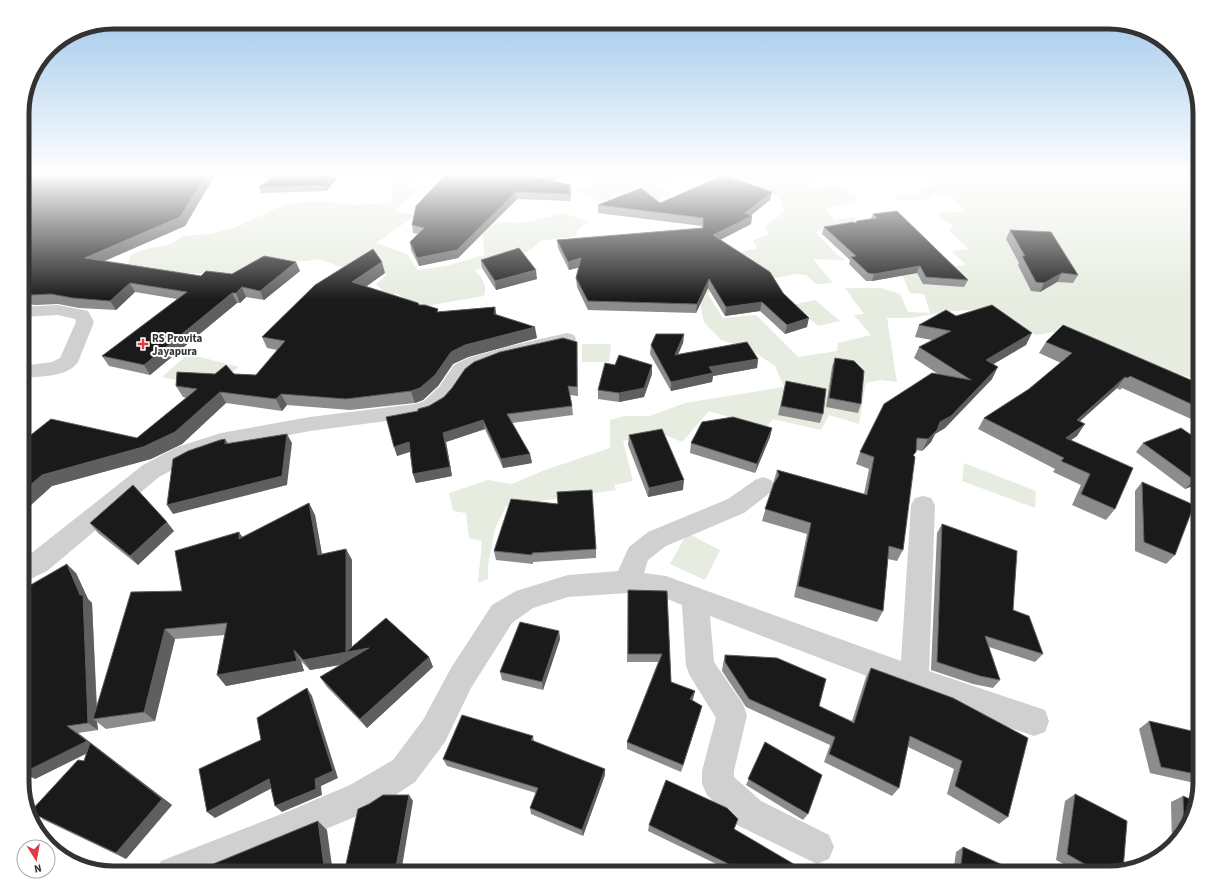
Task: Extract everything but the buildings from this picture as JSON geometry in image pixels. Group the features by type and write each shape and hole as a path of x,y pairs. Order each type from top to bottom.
{"street":[{"path":"29,312 58,310 82,315 85,322 68,362 56,368 29,371"},
{"path":"29,568 38,564 152,472 185,453 221,442 310,424 418,411 431,406 446,392 462,369 475,362 567,338"},
{"path":"627,582 638,554 657,539 736,506 763,486"},
{"path":"914,680 923,505"},
{"path":"193,866 271,836 362,797 404,771 434,731 461,678 502,614 525,599 568,586 627,582 666,587 914,680 1034,721"},
{"path":"695,598 700,666 732,715 718,771 718,784 749,812 817,847"}],"shaded area":[{"path":"258,217 413,217 376,243 407,254 418,270 446,266 484,255 483,234 497,222 521,223 548,217 575,217 588,222 578,229 576,236 540,241 527,252 519,256 475,270 485,285 484,296 409,309 409,301 396,293 383,302 371,299 382,290 376,284 387,275 377,269 378,265 367,259 344,268 319,259 305,261 260,260 238,272 226,274 181,273 141,269 133,267 128,263 131,255 138,251 171,244 183,236 210,234 234,228"},
{"path":"778,217 832,217 835,220 854,217 859,222 816,232 835,253 845,260 813,259 833,283 816,284 806,275 797,274 775,278 764,276 739,253 757,248 753,240 769,234 765,226"},
{"path":"940,217 1193,217 1193,378 1170,372 1158,377 1055,332 1036,335 981,309 944,312 911,318 887,318 897,382 881,380 866,383 859,424 829,415 821,430 773,419 766,428 709,411 682,442 658,432 623,441 633,481 614,485 616,490 506,506 495,529 488,565 488,579 478,583 482,541 469,538 466,513 453,511 449,493 488,480 512,484 545,470 610,448 610,420 624,416 650,416 685,403 784,387 775,366 750,349 721,340 704,322 698,294 693,288 758,282 707,293 723,318 756,315 798,357 837,351 838,343 871,335 854,315 864,314 845,288 881,288 900,294 908,312 930,313 924,294 910,293 901,272 966,265 952,251 969,249 950,232 953,225"},
{"path":"815,300 840,321 818,326 792,305"},
{"path":"582,344 611,344 609,362 582,362"},
{"path":"188,354 239,367 209,388 162,377"},
{"path":"964,463 1036,491 1035,508 962,481"},
{"path":"687,533 720,550 705,580 670,564"}],"place":[{"name":"RS Provita Jayapura","path":"143,344"}]}
